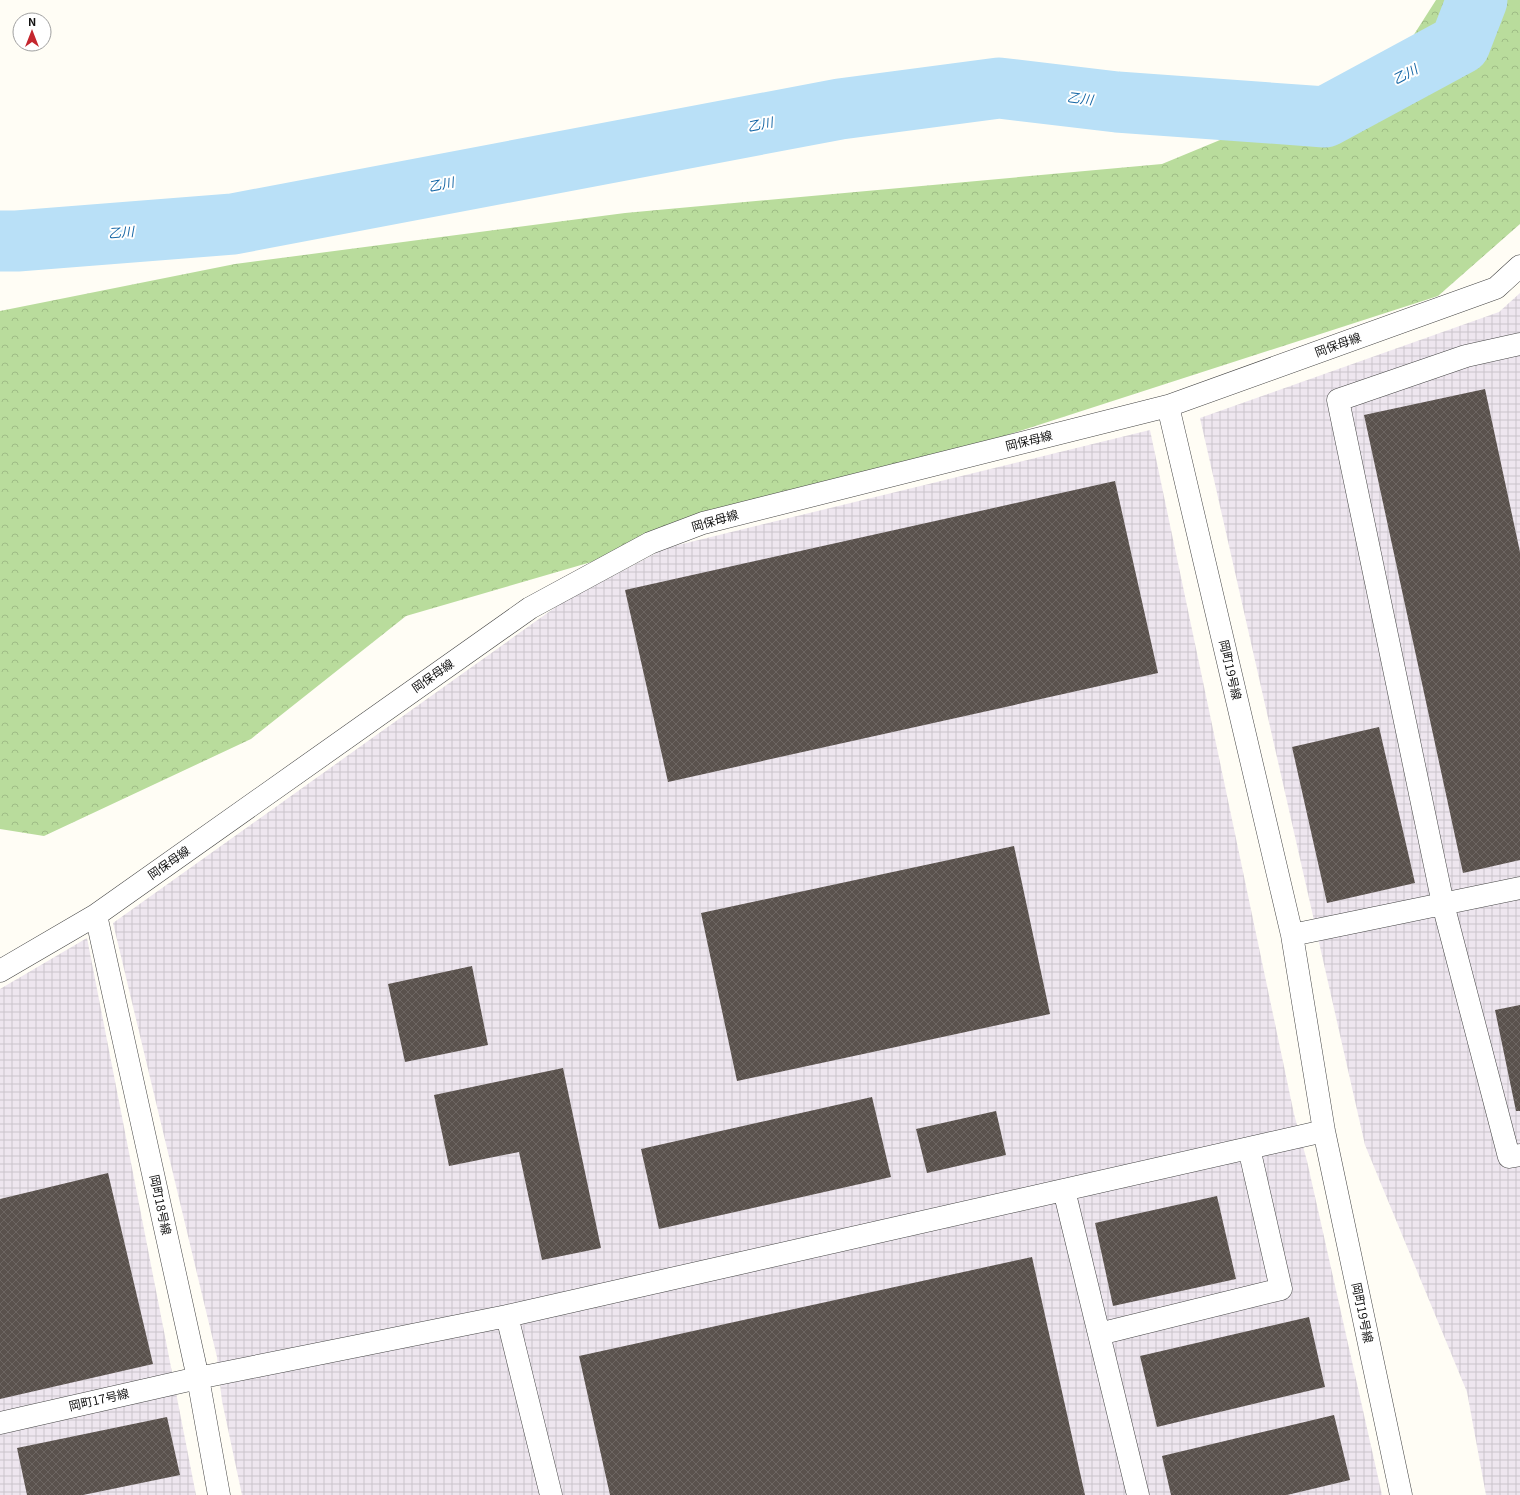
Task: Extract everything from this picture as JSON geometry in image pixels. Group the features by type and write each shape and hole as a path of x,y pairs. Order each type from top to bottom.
{"street":[{"name":"岡保母線","path":"0,971 96,915 530,608 650,543 703,523 1168,406 1496,288 1520,266"},
{"path":"1520,344 1466,356 1338,400 1443,904 1510,1157 1520,1155"},
{"name":"岡町19号線","path":"1168,406 1292,935 1324,1131 1401,1495"},
{"path":"1292,935 1520,888"},
{"name":"岡町18号線","path":"96,915 198,1378 219,1495"},
{"name":"岡町17号線","path":"0,1423 198,1378 507,1316 1324,1131"},
{"path":"1099,1334 1281,1289 1248,1148"},
{"path":"1064,1190 1138,1495"},
{"path":"507,1316 551,1495"}],"shaded area":[{"path":"1520,293 1520,1495 1486,1495 1467,1392 1365,1145 1200,418 1499,312"},
{"path":"1150,430 1294,1114 1307,1161 1382,1495 242,1495 222,1401 217,1357 113,923 560,604 666,548"},
{"path":"87,938 196,1495 0,1495 0,989"}],"green space":[{"path":"1436,0 1520,0 1520,224 1438,296 815,497 406,616 251,739 44,836 0,829 0,311 235,264 625,213 1162,164 1392,69"}],"building":[{"path":"1485,389 1520,552 1520,860 1463,873 1364,415"},
{"path":"1115,481 1158,673 668,782 625,590"},
{"path":"1379,727 1415,883 1327,903 1292,747"},
{"path":"1014,846 1050,1014 737,1081 701,913"},
{"path":"472,966 488,1045 405,1062 388,984"},
{"path":"1520,1005 1520,1111 1516,1111 1495,1010"},
{"path":"563,1068 601,1248 542,1260 519,1152 449,1166 434,1095"},
{"path":"872,1097 891,1177 659,1229 641,1149"},
{"path":"996,1111 1006,1155 927,1173 916,1129"},
{"path":"108,1173 153,1364 0,1399 0,1199"},
{"path":"1217,1196 1236,1279 1113,1306 1095,1223"},
{"path":"1032,1257 1085,1495 610,1495 579,1356"},
{"path":"1309,1317 1325,1387 1157,1427 1140,1356"},
{"path":"1334,1415 1350,1480 1287,1495 1171,1495 1162,1456"},
{"path":"167,1417 180,1475 83,1495 27,1495 17,1448"}],"waterway":[{"name":"乙川","path":"0,241 17,241 233,224 840,109 999,88 1117,102 1325,117 1460,44 1477,0"}]}
